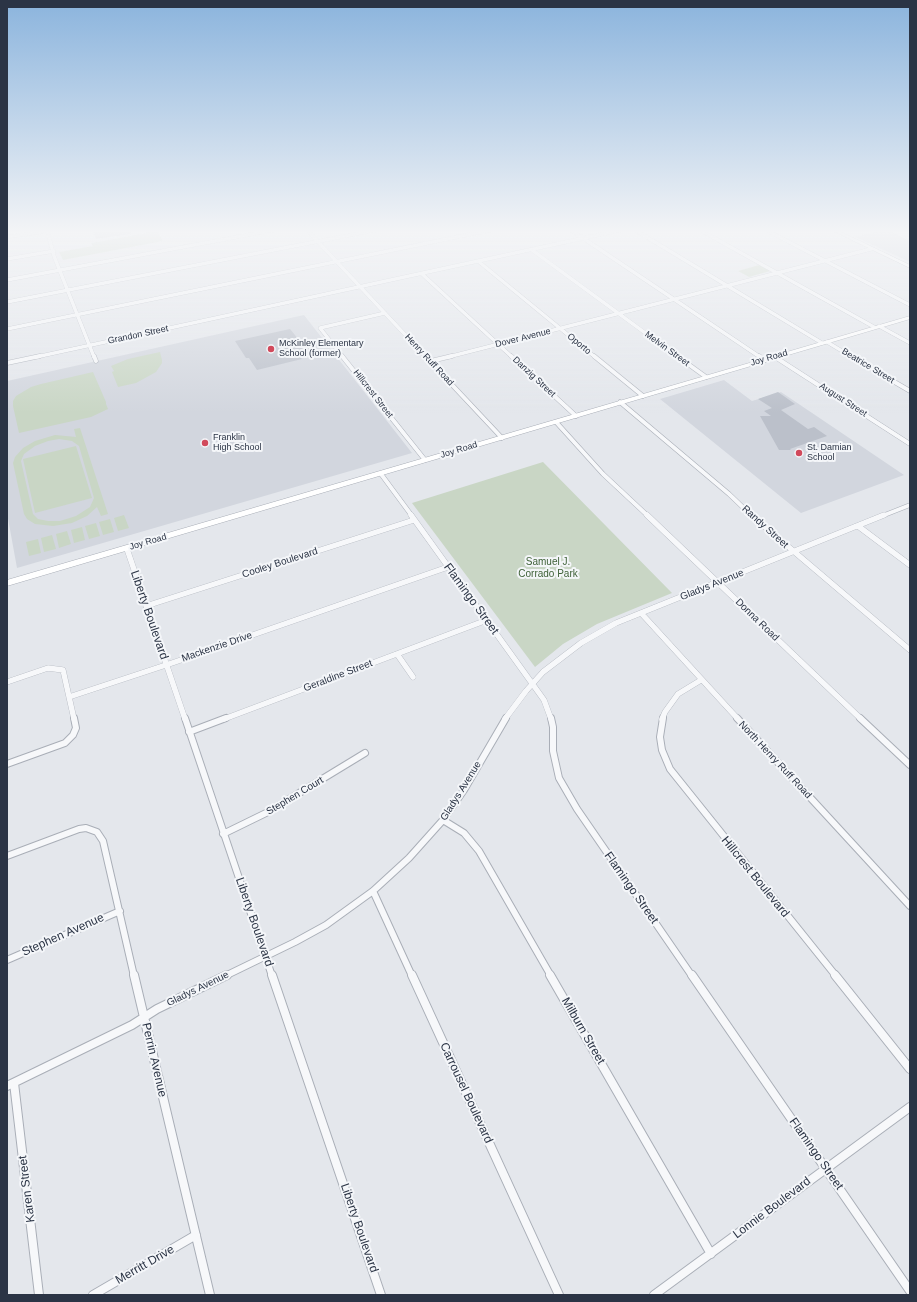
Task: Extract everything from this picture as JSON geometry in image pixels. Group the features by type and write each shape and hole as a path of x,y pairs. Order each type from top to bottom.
{"street":[{"path":"7,302 64,291"},
{"path":"68,291 96,361"},
{"path":"7,329 194,291"},
{"name":"Grandon Street","path":"7,363 343,291"},
{"name":"Henry Ruff Road","path":"364,291 502,438"},
{"name":"Danzig Street","path":"440,291 576,416"},
{"name":"Oporto","path":"514,291 643,396"},
{"name":"Melvin Street","path":"588,291 706,377"},
{"path":"662,291 765,360"},
{"name":"Dover Avenue","path":"430,361 707,291"},
{"name":"Beatrice Street","path":"734,291 910,391"},
{"path":"809,291 910,343"},
{"path":"882,291 910,305"},
{"name":"Hillcrest Street","path":"385,313 320,328 425,460"},
{"name":"Joy Road","path":"7,583 127,549 910,317"},
{"name":"August Street","path":"775,357 910,444"},
{"name":"Randy Street","path":"620,402 729,494 761,525 910,650"},
{"name":"Donna Road","path":"556,422 599,470 910,765"},
{"name":"Flamingo Street","path":"381,474 544,700 550,714 553,727 555,762 567,793 910,1292"},
{"name":"Gladys Avenue","path":"10,1084 132,1025 157,1009 326,925 373,891 410,858 443,820 464,790 508,714 533,683 543,672 581,643 602,630 641,613 910,505"},
{"name":"Cooley Boulevard","path":"146,606 414,520"},
{"path":"858,526 910,565"},
{"name":"Liberty Boulevard","path":"127,549 381,1295"},
{"name":"Mackenzie Drive","path":"69,697 448,567"},
{"name":"North Henry Ruff Road","path":"641,613 910,906"},
{"name":"Geraldine Street","path":"189,732 487,620"},
{"path":"397,654 413,677"},
{"path":"7,682 43,670 59,668 63,670 76,728 71,738 57,746 7,764"},
{"name":"Hillcrest Boulevard","path":"702,680 678,694 665,712 661,723 660,737 662,750 670,769 910,1069"},
{"name":"Stephen Court","path":"223,834 268,812 365,753"},
{"name":"Milburn Street","path":"443,820 464,833 479,851 711,1254"},
{"name":"Perrin Avenue","path":"7,856 73,830 86,828 97,832 103,840 210,1295"},
{"name":"Carrousel Boulevard","path":"373,891 558,1295"},
{"name":"Stephen Avenue","path":"7,960 120,911"},
{"name":"Karen Street","path":"10,1084 40,1295"},
{"name":"Lonnie Boulevard","path":"654,1295 910,1107"},
{"name":"Merritt Drive","path":"93,1295 196,1235"}],"shaded area":[{"name":"Franklin High School","path":"304,315 412,453 17,568 7,513 7,381"},
{"name":"St. Damian School","path":"724,380 752,401 781,392 904,475 801,513 660,399"}],"green space":[{"path":"160,352 162,363 156,372 136,383 118,387 112,372 114,371 111,366 128,359"},
{"path":"93,372 108,409 91,417 19,433 13,406 13,401 16,396 31,387"},
{"path":"80,428 108,514 101,516 97,507 87,516 72,523 53,526 35,524 27,519 24,514 13,463 15,457 23,448 35,441 55,435 76,437 74,429","holes":["59,439 72,441 79,446 94,498 90,507 76,516 60,521 38,519 33,514 21,461 24,454 35,446 48,441"]},
{"path":"76,446 92,498 35,513 23,459"},
{"name":"Samuel J. Corrado Park","path":"543,462 672,593 597,624 563,644 535,667 412,503"},
{"path":"124,515 129,528 118,531 114,518"},
{"path":"110,519 114,532 103,535 99,522"},
{"path":"96,523 100,536 89,539 85,526"},
{"path":"82,527 85,540 74,543 71,530"},
{"path":"67,531 71,544 59,548 56,534"},
{"path":"52,535 56,549 44,552 41,538"},
{"path":"38,539 41,553 29,556 26,542"}],"building":[{"name":"McKinley Elementary School (former)","path":"290,329 303,345 300,346 306,354 299,355 302,359 257,370 249,358 246,358 235,341"},
{"name":"St. Damian School","path":"778,392 795,404 781,410 808,429 814,427 827,436 790,449 791,450 779,450 760,416 771,416 764,411 772,408 758,399"}],"place":[{"name":"McKinley Elementary School (former)","path":"271,349"},
{"name":"Franklin High School","path":"205,443"},
{"name":"St. Damian School","path":"799,453"}]}
